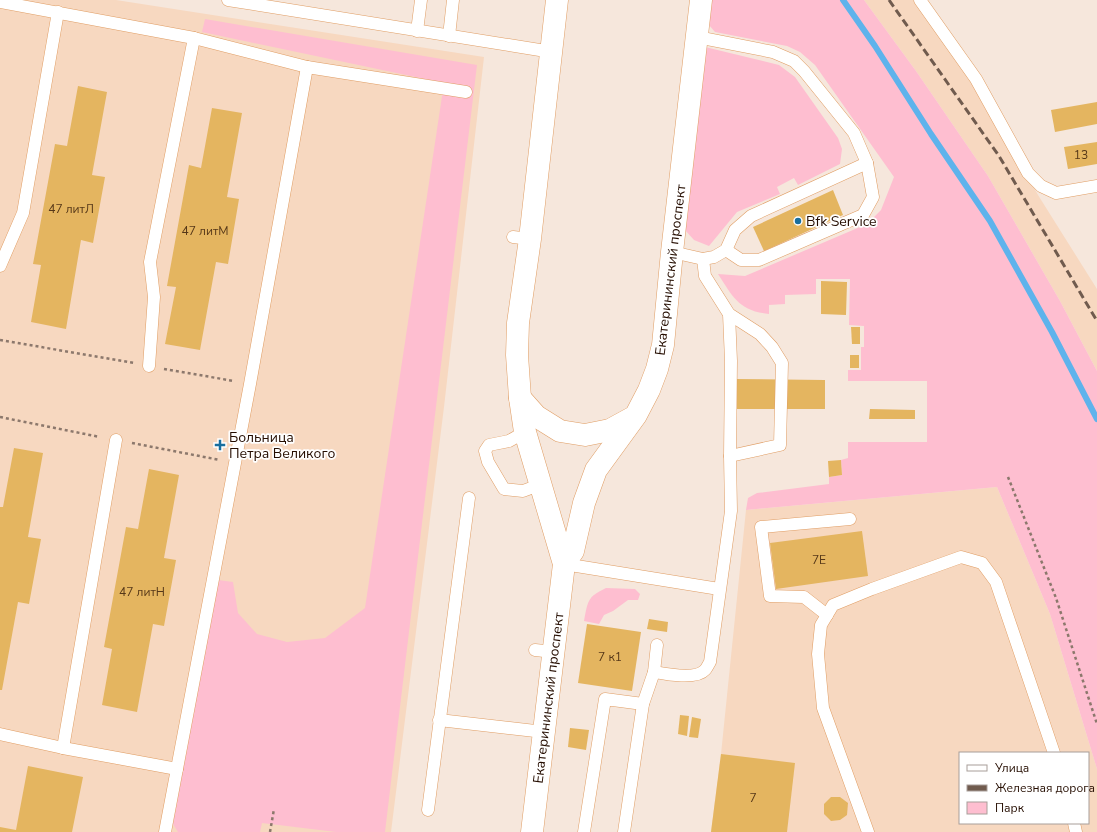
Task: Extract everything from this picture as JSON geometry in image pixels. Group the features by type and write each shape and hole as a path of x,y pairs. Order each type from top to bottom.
{"street":[{"name":"Екатерининский проспект","path":"557,0 552,52 521,238 517,355 520,398 525,432 564,564"},
{"name":"Екатерининский проспект","path":"532,832 544,732 544,651 564,564 573,551 584,502 596,470 636,415 649,390 663,345 672,252 701,0"},
{"path":"520,398 536,416 560,431 585,435 610,430 636,415"}],"lane":[{"path":"228,0 242,1 552,52"},
{"path":"417,30 421,0"},
{"path":"449,36 453,0"},
{"path":"920,0 976,79 1028,173 1041,186 1056,193 1097,186"},
{"path":"0,2 194,38 307,67 466,92"},
{"path":"0,266 23,213 58,12"},
{"path":"697,37 773,52 794,61 804,71 854,133 867,163 873,196 863,215 759,260 741,260 726,250"},
{"path":"149,366 154,297 150,262 194,38"},
{"path":"165,832 250,384 307,67"},
{"path":"672,252 702,259 714,257 726,250 735,230 751,216 867,163"},
{"path":"702,259 705,276 729,314 760,334 772,347 782,363 780,445 730,456"},
{"path":"654,672 674,675 696,675 704,671 710,662 731,511 731,361 729,314"},
{"path":"525,432 509,441 490,445 485,451 488,462 504,489 523,491 530,488 542,488"},
{"path":"63,748 116,440"},
{"path":"428,810 469,498"},
{"path":"827,615 804,597 770,596 761,527 850,518"},
{"path":"868,832 823,708 818,654 821,624 834,605 872,589 961,557 982,563 996,582 1054,752"},
{"path":"564,564 719,589"},
{"path":"624,832 642,704 654,672 658,645"},
{"path":"584,832 605,699 642,704"},
{"path":"440,720 544,732"},
{"path":"0,734 63,748 177,769"}],"path":[{"path":"0,340 250,384"},
{"path":"1008,477 1056,598 1097,724"},
{"path":"270,832 274,809"}],"shaded area":[{"name":"Больница Петра Великого","path":"0,0 116,0 484,57 444,407 391,832 0,832"},
{"path":"864,0 913,0 973,79 1038,195 1097,289 1097,371 1060,301 988,176 916,71"},
{"path":"997,487 1050,614 1097,769 1097,832 711,832 721,754 746,510"}],"green space":[{"path":"711,0 864,0 916,71 988,176 1060,301 1097,371 1097,769 1050,614 997,487 746,510 748,498 757,493 829,484 829,477 842,475 841,460 848,458 848,442 927,442 927,381 848,381 848,370 861,370 861,347 864,347 864,326 849,325 850,279 816,279 816,294 785,295 785,304 769,305 769,314 750,310 738,302 718,274 745,276 867,224 881,210 894,177 815,65 800,52 787,46 715,32 709,25"},
{"path":"205,19 477,65 385,832 336,832 262,823 260,832 178,832 173,824 218,580 233,582 238,613 257,634 287,642 325,638 365,608 444,83 202,32"},
{"path":"705,47 779,65 795,77 838,138 842,149 840,164 798,185 794,178 777,187 780,194 737,212 709,246 694,240 685,230"},
{"path":"606,588 635,589 640,594 638,600 628,600 613,611 604,615 599,624 584,621 589,600 595,594"}],"building":[{"path":"78,86 107,92 92,175 105,177 93,243 81,240 66,329 31,322 41,265 33,264 55,144 67,146"},
{"path":"1097,102 1097,124 1055,132 1051,110"},
{"path":"212,108 242,113 227,197 239,199 228,264 216,262 200,350 165,344 176,287 167,286 189,165 201,168"},
{"path":"1097,142 1097,164 1068,169 1064,147"},
{"name":"Bfk Service","path":"833,190 843,215 764,251 753,227"},
{"path":"821,281 847,282 846,315 821,314"},
{"path":"851,327 860,327 860,344 852,344"},
{"path":"850,355 859,355 859,368 850,368"},
{"path":"735,379 825,380 825,409 736,409"},
{"path":"870,409 915,410 915,419 869,419"},
{"path":"14,448 43,453 28,537 41,539 29,604 18,602 2,690 0,690 0,507 3,507"},
{"path":"841,460 842,475 829,477 828,461"},
{"path":"149,469 179,475 164,558 176,560 164,626 153,624 137,712 102,705 112,649 104,647 126,527 138,529"},
{"path":"862,531 868,576 776,589 770,543"},
{"path":"649,619 668,622 667,632 647,629"},
{"path":"587,624 641,632 632,691 578,683"},
{"path":"680,715 689,716 687,736 678,734"},
{"path":"692,717 701,719 698,738 689,737"},
{"path":"570,728 589,730 586,750 568,747"},
{"path":"721,754 795,763 787,832 711,832"},
{"path":"28,766 83,777 72,832 0,832 0,827 16,830"},
{"path":"831,797 840,797 848,803 847,815 840,820 831,821 824,814 824,804"}],"waterway":[{"path":"843,0 990,221 1052,332 1097,419"}],"railway":[{"path":"889,0 999,156 1097,321"}],"place":[{"name":"Bfk Service","path":"798,221"},
{"name":"Больница Петра Великого","path":"220,445"}]}
